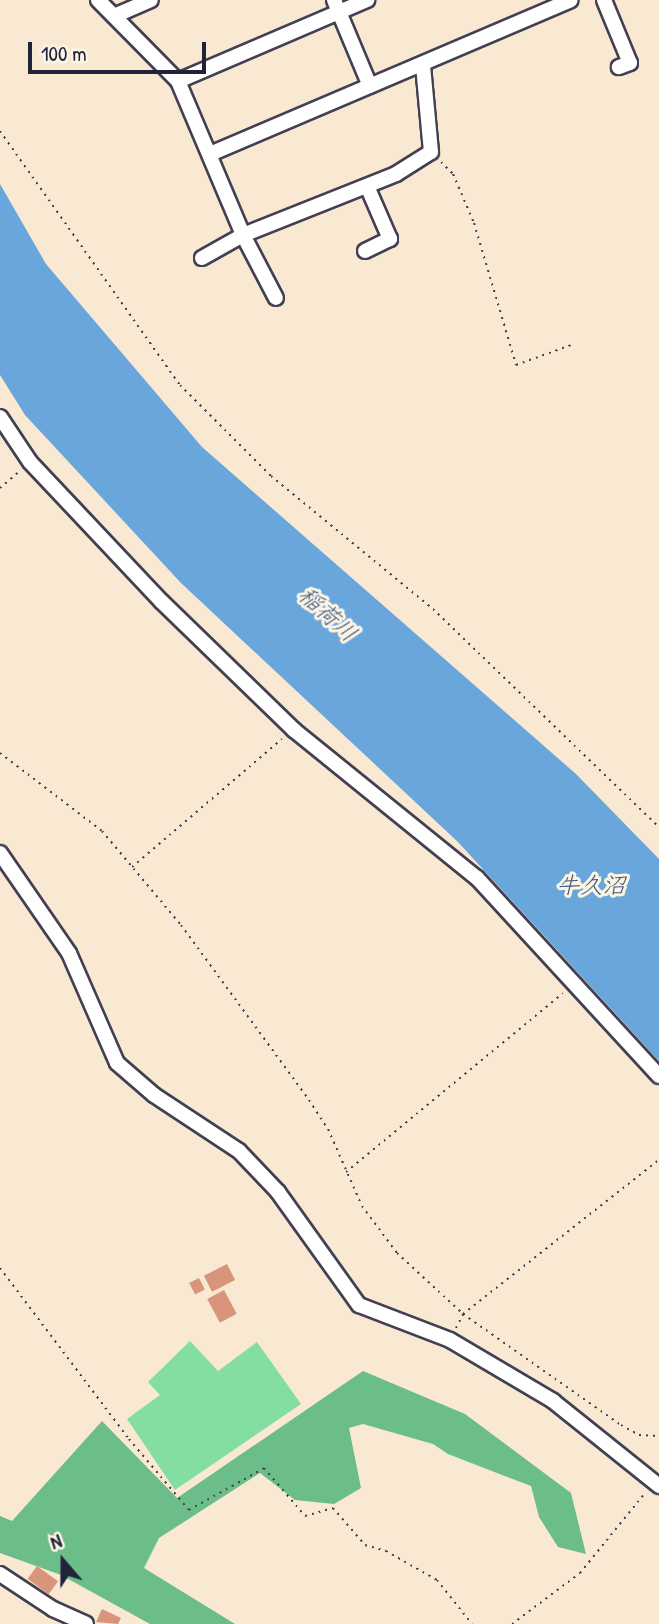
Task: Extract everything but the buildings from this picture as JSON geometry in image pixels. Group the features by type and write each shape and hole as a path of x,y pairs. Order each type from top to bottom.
{"street":[{"path":"98,0 178,81 243,235 276,298"},
{"path":"114,16 151,0"},
{"path":"178,81 337,6 367,0"},
{"path":"210,154 571,0"},
{"path":"604,0 629,63 619,67"},
{"path":"337,6 370,86"},
{"path":"202,258 243,235 367,186 430,152 423,65"},
{"path":"365,251 390,239 367,186"},
{"path":"0,416 30,462 162,602 294,730 477,878 659,1076"},
{"path":"0,853 69,953 117,1063 154,1095 239,1151 278,1192 359,1304 450,1340 552,1401 658,1483"},
{"path":"0,1574 52,1609 86,1624"}],"path":[{"path":"0,131 180,386 271,476 433,609 659,827"},
{"path":"430,152 453,174 474,223 516,365 571,345"},
{"path":"0,488 30,462"},
{"path":"132,867 294,730"},
{"path":"0,753 102,831 181,925 309,1100 328,1129 345,1173 362,1206 397,1253 463,1314 621,1425 639,1435 659,1436"},
{"path":"345,1173 576,983"},
{"path":"450,1340 463,1314 659,1160"},
{"path":"0,1268 129,1439 189,1510 264,1468 305,1516 333,1508 365,1545 386,1551 437,1580 472,1624"},
{"path":"512,1624 580,1573 622,1517 658,1483"}],"green space":[{"path":"190,1341 218,1371 257,1342 301,1404 175,1490 127,1419 160,1395 148,1382"},
{"path":"363,1371 465,1414 571,1493 586,1554 558,1547 539,1517 531,1486 448,1454 433,1444 363,1424 349,1428 361,1488 334,1504 295,1500 260,1473 159,1538 144,1568 235,1624 150,1624 61,1575 0,1553 0,1516 12,1521 102,1421 177,1498"}],"water":[{"name":"牛久沼","path":"0,184 46,264 202,447 576,774 659,859 659,1061 458,842 181,583 25,415 0,375"}],"water label":[{"name":"稲荷川","path":"328,614"}]}
